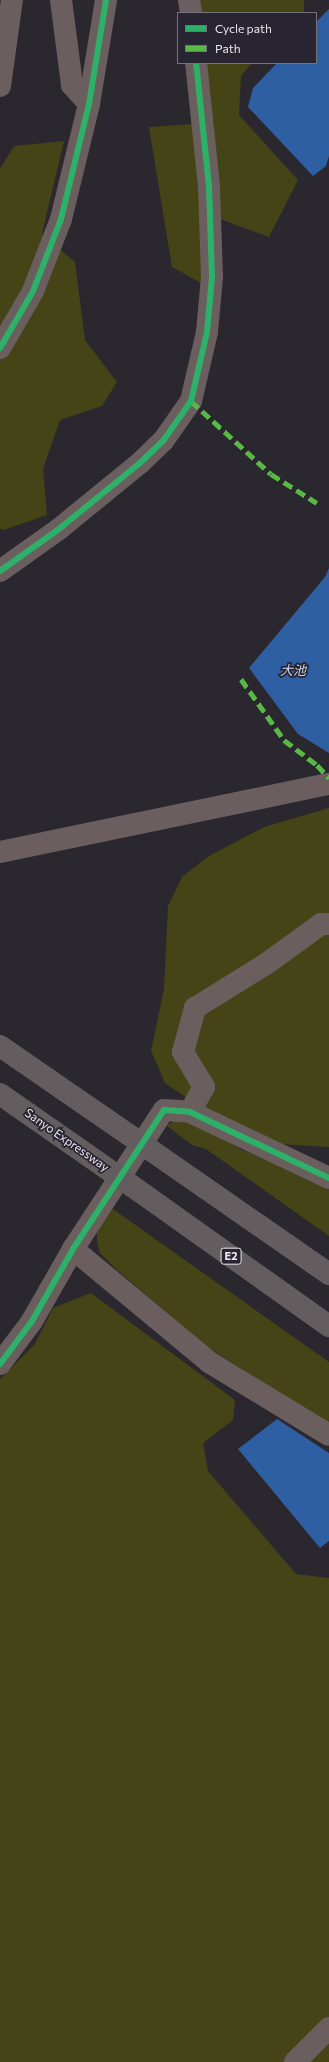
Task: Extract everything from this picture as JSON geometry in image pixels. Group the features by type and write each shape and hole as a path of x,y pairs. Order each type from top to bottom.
{"highway":[{"path":"0,1046 329,1274"},
{"name":"Sanyo Expressway","path":"0,1094 329,1326"}],"street":[{"path":"0,86 12,0"},
{"path":"61,0 72,85 88,104"},
{"path":"0,348 33,291 61,219 88,104 106,0"},
{"path":"189,0 190,12"},
{"path":"0,571 95,501 140,463 163,441 191,401 207,332 212,276 209,186 196,64"},
{"path":"0,852 329,784"},
{"path":"190,1112 204,1087 183,1052 195,1008 266,964 321,924 329,924"},
{"path":"0,1364 32,1321 73,1249 164,1110 190,1112 329,1178"},
{"path":"73,1249 209,1362 329,1435"},
{"path":"296,2062 329,2028"}],"shaded area":[{"path":"180,0 304,0 304,12 180,12"},
{"path":"187,64 251,64 241,76 239,115 298,180 269,237 201,212 201,283 172,267 149,127 194,124"},
{"path":"64,141 42,234 75,262 85,340 117,382 102,406 60,420 43,469 47,515 4,530 0,529 0,169 14,146"},
{"path":"329,808 329,1147 279,1144 218,1119 165,1083 151,1051 164,989 168,906 182,877 209,856 264,827"},
{"path":"191,1120 242,1150 295,1170 329,1187 329,1236 206,1149 192,1145 167,1126 173,1121"},
{"path":"110,1207 329,1362 329,1425 206,1346 117,1270 100,1253 97,1242 97,1233"},
{"path":"91,1293 235,1400 233,1420 203,1443 208,1471 296,1574 329,1578 329,2062 0,2062 0,1379 35,1344 53,1308"}],"water":[{"path":"329,9 329,156 326,166 313,176 248,107 253,88 276,64 317,64 317,21"},
{"name":"大池","path":"329,568 329,753 298,734 249,668 325,577"},
{"path":"277,1419 329,1453 329,1541 320,1548 238,1449"}],"marked path":[{"path":"191,401 271,474 317,503"},
{"path":"241,679 284,740 317,765 329,778"}],"cycle path":[{"path":"0,348 33,291 61,219 89,104 106,0"},
{"path":"0,571 59,529 140,463 163,441 191,401 207,332 212,277 209,186 196,64"},
{"path":"0,1364 32,1321 73,1249 164,1110 190,1112 329,1178"}]}
